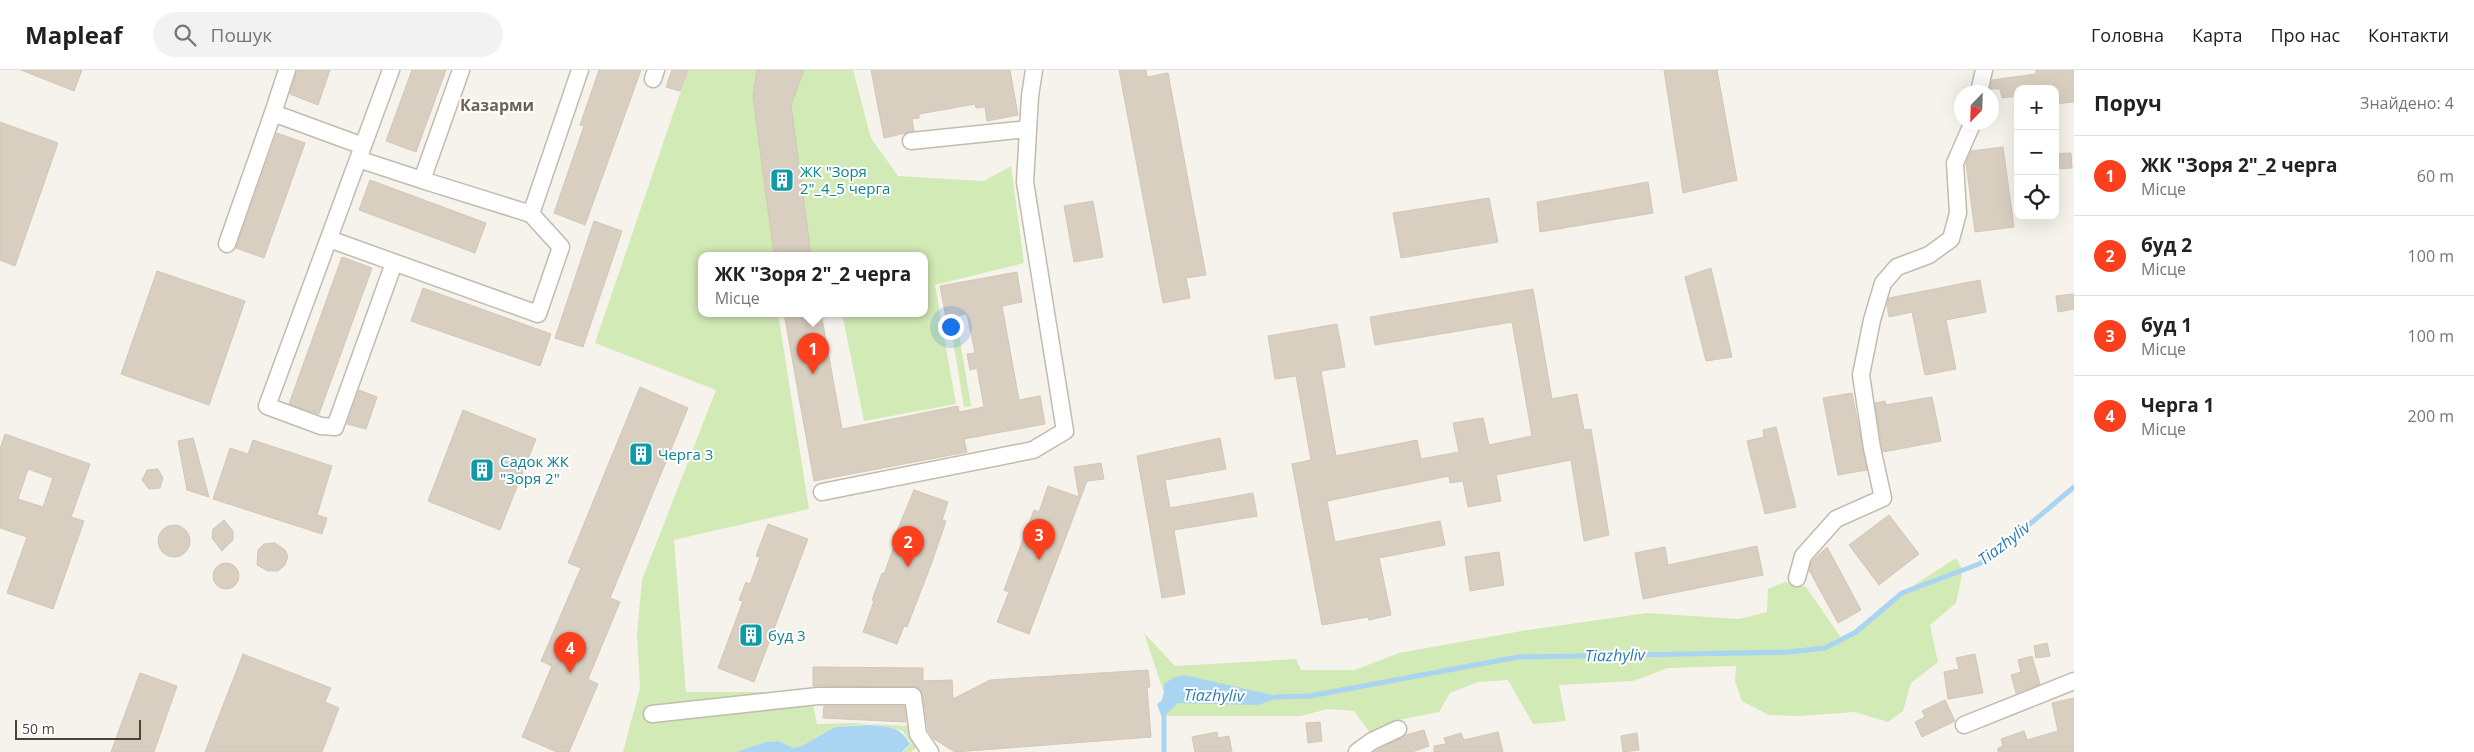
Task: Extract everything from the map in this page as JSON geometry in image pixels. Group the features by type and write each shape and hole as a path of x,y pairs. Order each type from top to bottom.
{"street":[{"path":"227,244 288,70"},
{"path":"391,70 267,406 321,426 335,427 394,263"},
{"path":"422,180 461,70"},
{"path":"531,214 580,70"},
{"path":"822,492 1033,450 1065,431 1025,182 1034,70"},
{"path":"1981,85 1984,70"},
{"path":"272,113 422,180 531,214 561,247 538,314 328,239"},
{"path":"911,141 1028,129"},
{"path":"1797,578 1803,556 1836,518 1883,498 1872,448 1860,375 1872,320 1883,283 1897,267 1929,255 1951,239 1958,213 1955,163 1969,130"},
{"path":"1964,724 2074,681"},
{"path":"652,714 818,696 913,696 918,734 930,752"},
{"path":"1357,752 1372,741 1398,729"}],"green space":[{"path":"688,70 853,70 871,138 898,176 984,181 1011,166 1024,263 935,285 956,404 864,421 843,317 928,317 928,252 698,252 698,317 779,317 809,509 674,540 686,692 797,692 813,706 817,724 855,723 908,726 918,746 911,752 903,752 911,744 903,731 868,724 835,727 802,746 794,748 778,741 766,742 736,752 623,752 640,688 637,634 642,580 716,390 595,343"},
{"path":"957,321 971,406 964,407 950,322"},
{"path":"1956,558 1963,570 1956,603 1930,625 1938,662 1911,683 1903,711 1888,722 1855,712 1798,716 1769,715 1742,701 1735,681 1736,666 1668,668 1633,681 1559,685 1566,721 1533,724 1508,680 1478,682 1450,693 1439,712 1398,720 1371,734 1354,711 1328,709 1300,716 1164,716 1160,705 1164,693 1144,633 1175,666 1296,659 1301,670 1355,670 1399,653 1528,630 1647,613 1739,619 1767,612 1768,589 1785,582 1806,587 1842,639 1857,632 1902,593"}],"water":[{"path":"1184,675 1281,697 1258,705 1178,703 1164,716 1160,705 1164,693 1164,684 1173,678"},
{"path":"868,725 893,728 902,733 910,744 902,752 736,752 766,742 778,741 794,748 802,746 835,727"}],"building":[{"path":"21,70 82,70 74,91"},
{"path":"297,70 330,70 318,105 290,94"},
{"path":"412,70 446,70 416,152 386,141"},
{"path":"599,70 641,70 585,225 554,213 584,126 580,125"},
{"path":"672,70 688,70 680,91 666,87"},
{"name":"ЖК \"Зоря 2\"_4_5 черга","path":"757,70 804,70 791,105 811,252 774,252 753,97"},
{"path":"871,70 1010,70 1018,115 987,121 985,107 976,108 975,104 919,114 919,118 912,119 914,131 884,138"},
{"path":"1119,70 1146,70 1147,77 1168,73 1206,275 1186,278 1190,298 1163,303"},
{"path":"1664,70 1717,70 1737,180 1683,193"},
{"path":"2036,70 2074,70 2074,102 2059,104 2059,85 2014,85 2014,96 2002,98 1999,85 1991,85 1992,80 2036,74"},
{"path":"0,122 58,143 15,266 0,260"},
{"path":"277,133 305,143 264,258 236,248"},
{"path":"2003,147 2014,227 1975,232 1966,163 1971,151"},
{"path":"2071,153 2072,168 2059,169 2059,154"},
{"path":"370,180 486,223 475,253 359,210"},
{"path":"1648,182 1653,213 1540,232 1537,202"},
{"path":"1489,198 1498,242 1401,258 1393,213"},
{"path":"1093,201 1103,257 1074,262 1064,206"},
{"path":"594,221 622,231 583,347 555,338"},
{"path":"342,257 372,268 319,414 289,404"},
{"path":"1711,268 1732,357 1706,361 1685,277"},
{"path":"157,271 245,301 209,405 121,374"},
{"path":"1017,272 1022,302 1002,306 1019,400 1040,396 1045,424 964,439 967,452 814,481 785,317 822,317 842,429 958,406 959,412 984,407 977,368 970,370 967,354 975,353 967,314 946,318 940,286"},
{"path":"1980,280 1986,312 1946,320 1956,369 1925,375 1912,312 1889,317 1887,305 1889,298"},
{"path":"423,288 551,334 540,366 411,321"},
{"path":"1533,289 1552,399 1577,394 1584,430 1591,429 1609,535 1584,541 1571,460 1496,475 1501,501 1468,507 1463,481 1450,483 1449,476 1327,501 1335,542 1440,521 1445,545 1379,558 1391,615 1369,620 1368,617 1322,625 1292,464 1311,460 1296,376 1275,379 1268,336 1337,324 1345,367 1321,371 1336,456 1417,440 1421,459 1459,452 1453,423 1483,418 1489,445 1532,436 1512,322 1375,345 1370,317"},
{"path":"2074,294 2074,309 2058,312 2056,296"},
{"path":"640,387 688,408 610,598 620,602 588,679 598,684 569,752 557,752 522,737 552,666 541,661 581,568 568,563"},
{"path":"359,390 377,397 366,429 347,424"},
{"path":"1852,393 1867,470 1838,475 1823,398"},
{"path":"1932,397 1941,441 1883,452 1875,403 1885,401 1886,405"},
{"name":"Садок ЖК \"Зоря 2\"","path":"463,410 536,439 500,530 428,501"},
{"path":"1776,427 1796,507 1765,514 1747,441 1764,437 1763,430"},
{"path":"5,434 90,464 71,517 84,521 53,609 7,593 27,537 0,528 0,449","holes":["28,469 53,478 43,507 18,499"]},
{"path":"193,438 209,497 187,490 178,441"},
{"path":"1220,438 1226,469 1165,480 1170,508 1253,493 1257,516 1174,530 1185,594 1162,598 1137,456"},
{"path":"253,440 332,466 317,515 327,518 322,534 213,499 230,448 248,454"},
{"path":"1101,463 1104,479 1087,481 1029,634 997,622 1009,592 1004,590 1034,510 1039,512 1048,486 1079,497 1074,467"},
{"path":"158,469 163,478 160,488 149,489 142,480 147,470"},
{"path":"914,490 948,502 942,520 946,521 907,627 904,626 897,644 863,632 874,601 872,600 882,573 884,574 899,532 897,531"},
{"path":"1889,515 1919,554 1879,585 1849,545"},
{"path":"224,520 233,531 233,540 222,551 212,538 213,529"},
{"name":"буд 3","path":"768,524 808,539 754,682 718,668 743,601 739,600 746,582 750,584 760,557 756,556"},
{"path":"174,525 180,526 185,530 189,535 189,547 185,552 180,556 174,557 168,556 163,552 159,547 158,541 159,535 163,530 168,526"},
{"path":"275,543 285,550 288,556 285,565 278,571 268,571 257,565 258,550 264,544"},
{"path":"1757,546 1763,575 1643,599 1635,553 1665,547 1668,565"},
{"path":"1827,547 1861,610 1838,623 1809,570 1812,561"},
{"path":"1499,552 1504,585 1470,591 1465,557"},
{"path":"226,563 235,567 239,576 235,585 226,589 217,585 213,576 217,567"},
{"path":"2047,643 2050,656 2036,658 2034,646"},
{"path":"243,654 331,688 325,702 339,708 322,752 205,752"},
{"path":"1975,654 1983,693 1948,699 1944,672 1959,669 1956,658"},
{"path":"2032,656 2040,684 2016,693 2011,675 2021,672 2018,660"},
{"path":"813,667 923,668 923,681 952,680 953,699 990,680 1148,670 1150,687 1147,687 1151,737 955,752 934,739 928,730 923,695 918,687 813,686"},
{"path":"140,673 177,686 154,752 111,752"},
{"path":"2074,698 2074,752 1998,752 1998,748 2003,746 2001,739 2024,731 2027,740 2058,731 2052,703"},
{"path":"1945,700 1955,721 1922,737 1915,722 1925,717 1922,711"},
{"path":"824,706 904,706 906,722 823,718"},
{"path":"1320,722 1322,741 1308,743 1306,723"},
{"path":"1424,730 1429,746 1412,752 1374,752 1406,735"},
{"path":"1217,732 1218,738 1229,736 1232,752 1195,752 1192,737"},
{"path":"1498,732 1503,752 1434,752 1434,746 1446,744 1444,738 1461,733 1464,740"},
{"path":"1637,733 1639,750 1623,752 1621,736"}],"waterway":[{"name":"Tiazhyliv","path":"1276,697 1310,696 1518,657 1789,652 1825,648 1856,632 1902,593 1979,564 1993,555 2074,487"},
{"name":"Tiazhyliv","path":"1164,752 1164,716 1160,705 1165,702"}],"place":[{"name":"ЖК \"Зоря 2\"_4_5 черга","path":"782,180"},
{"name":"ЖК \"Зоря 2\"_2 черга","path":"813,374"},
{"name":"Черга 3","path":"641,454"},
{"name":"Садок ЖК \"Зоря 2\"","path":"482,470"},
{"name":"буд 1","path":"1039,560"},
{"name":"буд 2","path":"908,567"},
{"name":"буд 3","path":"751,635"},
{"name":"Черга 1","path":"570,673"}],"district":[{"name":"Казарми","path":"497,105"}]}
